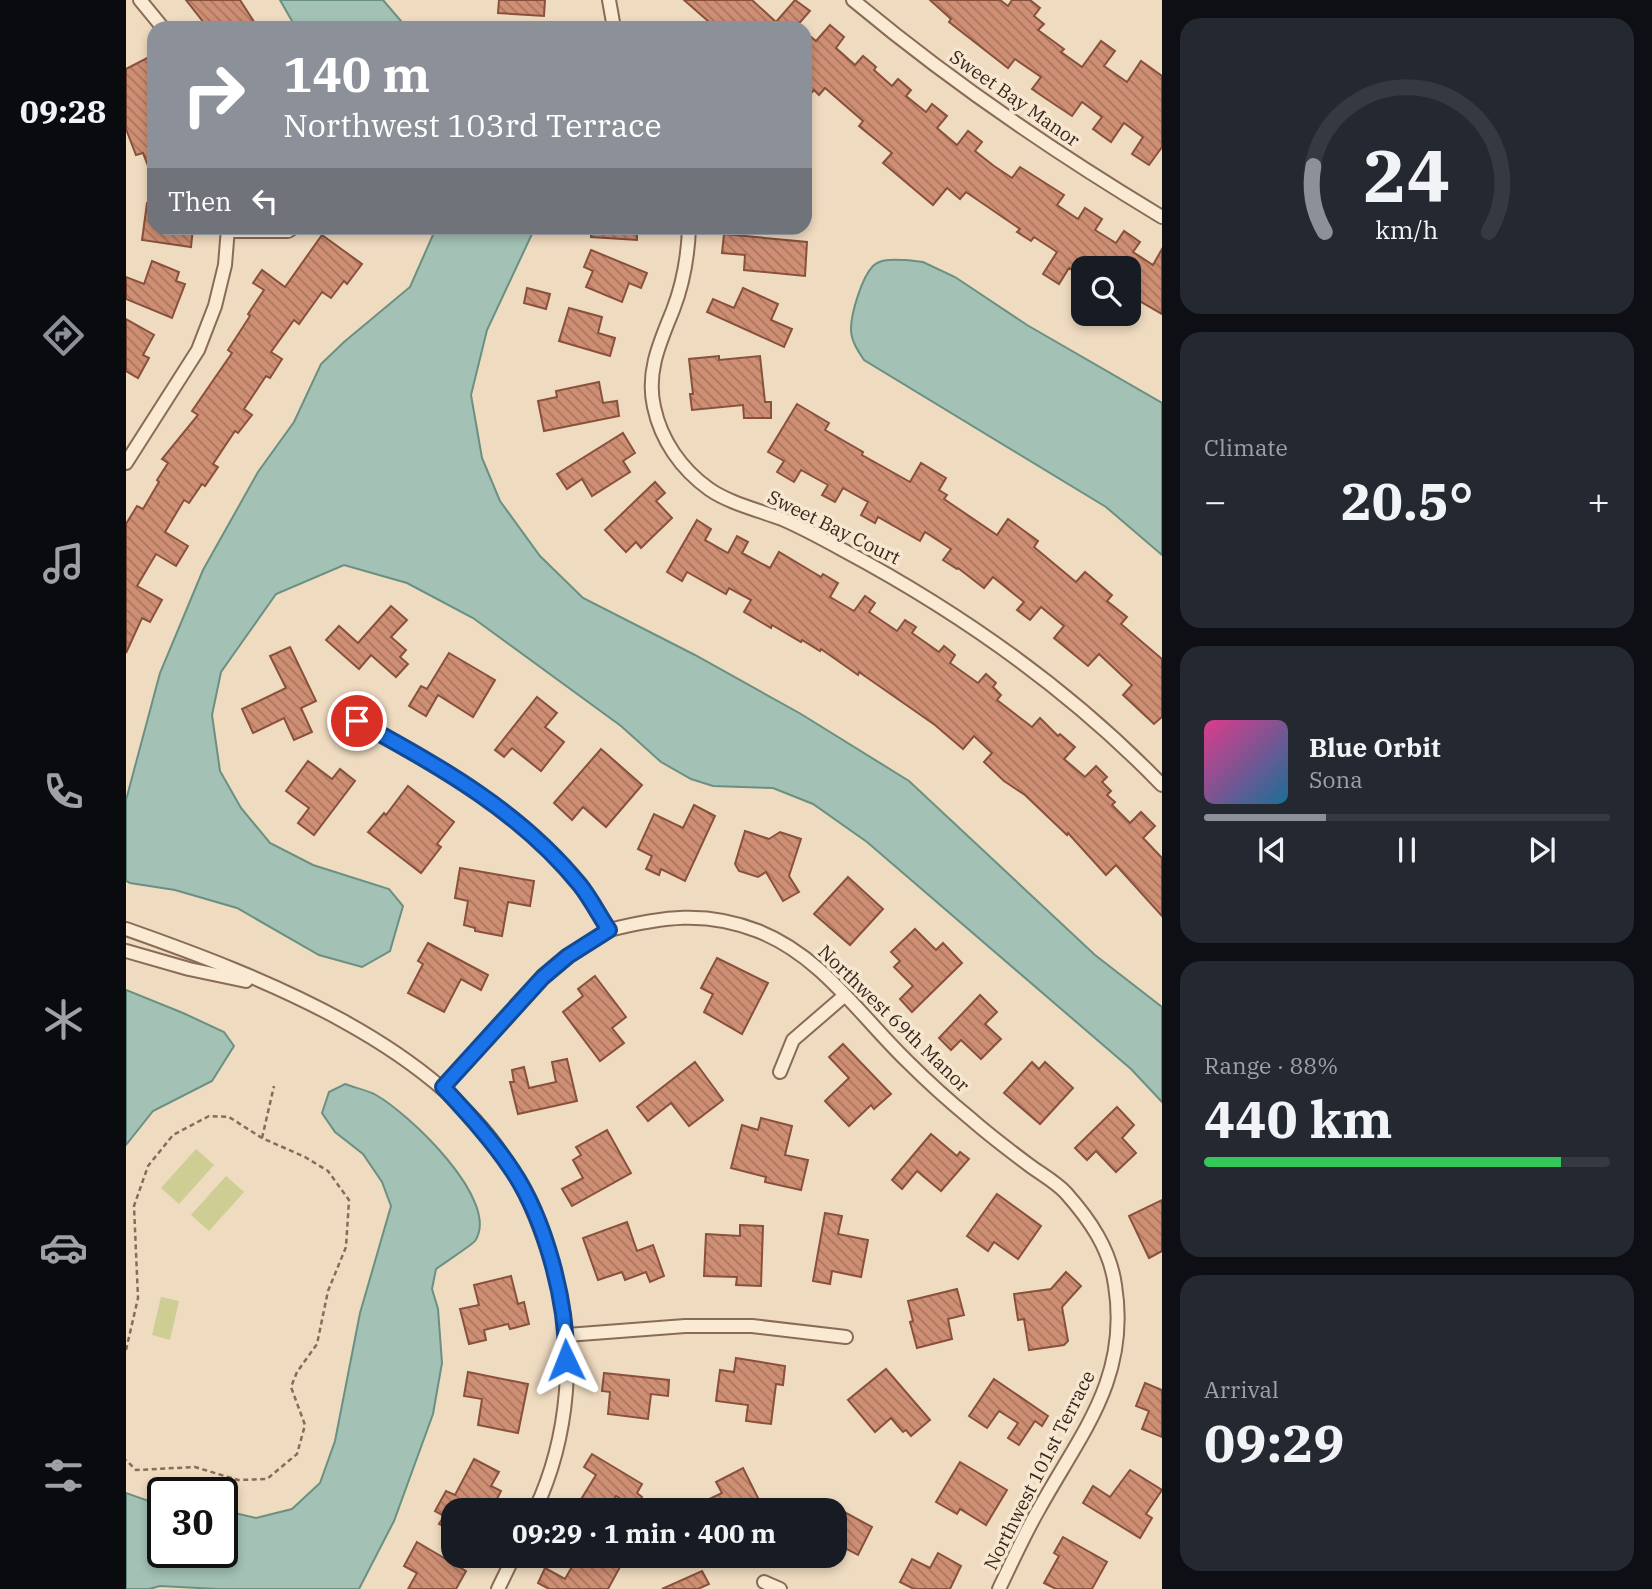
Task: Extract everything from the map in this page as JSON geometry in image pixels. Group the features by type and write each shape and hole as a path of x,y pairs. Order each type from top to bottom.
{"street":[{"path":"140,0 157,21"},
{"path":"609,0 613,21"},
{"name":"Sweet Bay Manor","path":"853,0 905,43 1071,162 1162,217"},
{"path":"126,463 198,350 215,306 225,265 228,235"},
{"name":"Sweet Bay Court","path":"688,235 683,278 660,339 651,383 653,406 661,431 690,474 710,490 784,520 828,542 943,607 1046,679 1162,785"},
{"path":"357,721 457,777 502,809 541,842 581,886 609,930"},
{"name":"Northwest 69th Manor","path":"443,1087 543,977 568,956 609,930 683,916 720,919 758,931 792,948 818,968 908,1062 971,1119 1063,1190 1088,1219 1106,1249 1115,1284"},
{"path":"126,929 195,953 273,987 354,1027 387,1047 443,1087 480,1127 514,1172 541,1228 559,1288 567,1335 566,1384 559,1439 541,1498"},
{"path":"126,951 189,970 273,987"},
{"path":"780,1072 793,1040 844,996"},
{"name":"Northwest 101st Terrace","path":"999,1589 1038,1511 1104,1394 1114,1361 1118,1320 1115,1284"},
{"path":"567,1335 685,1326 752,1326 846,1337"},
{"path":"498,1589 508,1568"},
{"path":"764,1582 780,1589"}],"path":[{"path":"262,1138 274,1086"},
{"path":"126,1350 138,1298 134,1206 148,1166 173,1135 209,1116 229,1117 262,1138 328,1171 349,1200 346,1247 328,1291 317,1344 297,1372 291,1387 305,1425 297,1454 267,1479 238,1480 195,1467 136,1470 126,1460"}],"shaded area":[{"path":"280,0 383,0 401,21 292,21"},
{"path":"433,235 532,235 487,330 471,395 482,458 500,501 540,556 583,598 695,655 801,714 909,781 1095,955 1162,1007 1162,1102 1131,1069 867,842 813,804 773,788 713,786 691,779 661,762 621,726 473,618 407,583 344,565 276,594 221,672 212,715 220,771 241,808 270,843 313,865 389,889 403,906 390,951 362,967 319,955 237,908 175,890 126,881 126,800 160,673 203,570 258,472 294,422 321,364 410,287"},
{"path":"906,260 923,262 955,277 1027,325 1162,403 1162,555 1106,507 864,360 851,333 861,287 869,271 877,263"},
{"path":"126,990 224,1032 234,1046 212,1081 153,1111 126,1145"},
{"path":"345,1084 369,1092 409,1120 448,1160 464,1182 475,1204 480,1224 475,1241 436,1269 432,1289 438,1309 442,1363 433,1414 394,1521 359,1589 217,1589 160,1586 126,1589 126,1493 147,1500 147,1568 238,1568 238,1514 256,1518 292,1509 320,1483 335,1441 360,1313 391,1206 382,1182 363,1154 335,1132 322,1113 329,1092"},
{"path":"196,1149 214,1165 179,1204 161,1188"},
{"path":"226,1176 244,1192 209,1231 191,1215"},
{"path":"161,1297 179,1301 170,1340 152,1335"}],"building":[{"path":"186,0 240,0 254,21 202,21"},
{"path":"499,0 545,0 544,16 498,13"},
{"path":"684,0 752,0 775,21 708,21"},
{"path":"795,0 810,11 801,21 777,21"},
{"path":"930,0 1000,0 1008,6 1012,0 1030,0 1040,8 1034,16 1044,24 1038,30 1064,49 1061,52 1082,67 1101,41 1115,51 1104,66 1127,82 1141,61 1162,76 1162,147 1149,165 1132,154 1143,137 1124,123 1111,142 1093,129 1102,117 1082,102 1072,116 1045,98 1032,89 1041,77 1015,59 1008,68 949,22 951,19"},
{"path":"830,25 844,37 836,48 855,65 863,56 892,86 898,79 911,90 906,96 926,112 932,104 947,116 937,128 957,145 968,131 982,142 975,151 994,166 1012,178 1020,167 1064,195 1057,205 1078,219 1085,208 1102,219 1095,230 1116,243 1124,231 1140,242 1133,252 1139,256 1071,256 1071,269 1069,268 1059,284 1043,274 1057,252 1034,237 1031,241 1017,232 1020,229 966,192 960,199 947,188 933,205 883,163 892,153 859,126 863,121 825,88 819,95 814,90 812,92 812,38 816,41"},
{"path":"147,58 147,163 143,153 136,155 126,129 126,69"},
{"path":"147,203 147,235 192,235 191,247 142,240"},
{"path":"322,235 362,264 347,284 344,281 331,298 322,292 299,324 294,320 271,352 282,359 270,378 266,376 244,409 252,415 238,433 235,431 213,464 218,467 205,486 202,484 189,503 184,500 165,532 188,546 176,566 156,554 137,586 162,600 150,622 142,618 126,653 126,524 137,506 143,509 168,463 162,459 198,415 192,411 232,353 228,350 264,290 253,283 262,270 285,287"},
{"path":"637,235 637,240 591,237"},
{"path":"724,235 807,242 805,276 744,270 745,255 722,253"},
{"path":"1162,249 1162,314 1141,302 1141,257 1153,265"},
{"path":"591,250 647,273 641,288 629,283 622,302 586,287 593,271 584,267"},
{"path":"152,261 179,272 176,281 185,284 172,318 126,299 126,277 144,284"},
{"path":"527,288 550,294 546,309 524,303"},
{"path":"743,288 778,304 771,320 792,329 784,347 707,312 713,299 734,308"},
{"path":"569,308 602,317 598,333 615,338 610,356 559,341"},
{"path":"126,319 154,335 143,355 149,358 138,378 126,371"},
{"path":"719,356 719,360 760,356 765,402 771,402 771,418 744,418 743,405 692,410 689,359"},
{"path":"599,382 603,403 617,401 619,416 544,431 538,401 557,397 556,391"},
{"path":"797,404 829,423 825,430 910,482 921,463 946,478 939,490 947,495 944,499 997,535 1008,519 1038,541 1034,547 1076,582 1085,572 1112,595 1107,601 1127,617 1121,624 1162,659 1162,717 1154,724 1123,695 1132,685 1099,654 1088,666 1054,638 1064,626 1041,607 1030,620 1017,610 1024,602 993,577 984,588 943,560 951,549 925,532 920,541 878,517 875,523 861,515 868,502 843,488 835,502 822,495 828,485 801,470 794,482 777,472 784,461 768,452"},
{"path":"623,433 635,453 623,461 630,472 592,496 582,479 567,489 557,474"},
{"path":"655,482 665,493 656,501 672,518 641,548 636,542 626,552 605,530"},
{"path":"697,520 711,529 705,540 728,553 737,536 748,542 742,553 770,568 779,552 821,577 823,574 838,583 830,597 854,611 865,596 875,603 869,612 897,631 905,620 916,627 912,633 939,652 944,646 955,655 950,663 978,683 986,674 996,683 993,687 1001,695 997,700 1032,727 1040,718 1058,736 1060,734 1075,747 1064,759 1085,777 1096,766 1107,777 1102,782 1111,791 1107,795 1115,802 1112,805 1130,823 1141,812 1155,826 1143,838 1162,858 1162,916 1116,865 1106,875 1068,833 1067,835 1025,795 1004,781 984,762 992,753 974,736 963,749 935,725 859,672 858,675 821,649 820,651 802,640 801,642 772,625 771,628 744,612 751,600 729,588 726,594 687,572 682,581 667,572"},
{"path":"391,606 407,620 391,637 406,650 400,657 408,664 396,677 371,655 359,669 326,640 339,626 358,643"},
{"path":"290,647 316,701 301,708 312,732 294,740 284,718 253,733 242,709 286,688 270,656"},
{"path":"449,653 495,680 473,717 438,695 426,716 409,706 421,686 427,689"},
{"path":"537,697 557,713 545,727 564,742 541,771 512,748 504,757 495,750"},
{"path":"601,749 642,785 606,827 583,807 572,820 554,803"},
{"path":"308,761 332,779 340,769 355,781 314,835 298,823 309,808 286,791"},
{"path":"408,786 454,822 437,844 441,847 421,873 368,832 384,813 386,815"},
{"path":"694,805 715,816 685,881 661,869 659,875 646,869 652,856 638,849 654,814 683,828"},
{"path":"745,831 769,839 780,832 801,839 789,876 799,892 783,901 766,872 758,877 739,871 735,864"},
{"path":"460,868 534,881 530,906 508,902 502,936 475,931 475,928 464,925 468,901 455,898"},
{"path":"848,877 883,909 850,945 814,914"},
{"path":"915,929 936,950 943,943 962,963 912,1012 900,999 913,986 894,967 900,961 891,952"},
{"path":"428,943 488,975 481,990 461,979 444,1012 408,993 423,964 418,961"},
{"path":"717,958 768,983 742,1034 704,1012 713,994 701,988"},
{"path":"595,976 626,1017 612,1028 624,1043 600,1061 563,1012 583,996 578,989"},
{"path":"980,995 997,1012 985,1024 1001,1039 981,1059 961,1040 951,1050 939,1038"},
{"path":"843,1044 891,1094 874,1109 871,1105 849,1126 825,1101 849,1078 829,1057"},
{"path":"567,1059 577,1101 518,1114 510,1082 514,1082 512,1070 524,1067 529,1088 556,1082 552,1062"},
{"path":"695,1062 723,1100 689,1126 671,1103 648,1121 637,1107"},
{"path":"1032,1062 1039,1069 1045,1062 1073,1088 1040,1124 1004,1093"},
{"path":"1117,1107 1134,1125 1122,1138 1136,1153 1116,1172 1096,1151 1087,1160 1075,1148"},
{"path":"761,1118 792,1126 785,1155 808,1160 801,1190 765,1182 766,1177 731,1168 742,1125 758,1130"},
{"path":"607,1130 631,1173 572,1206 562,1189 583,1178 573,1160 581,1155 576,1147"},
{"path":"931,1134 957,1156 960,1152 969,1159 941,1191 917,1171 902,1189 892,1180"},
{"path":"997,1194 1041,1226 1018,1259 994,1242 988,1251 967,1236"},
{"path":"1162,1200 1162,1251 1149,1258 1129,1216"},
{"path":"825,1213 842,1216 838,1234 868,1240 861,1277 832,1271 830,1284 813,1281"},
{"path":"627,1222 637,1251 653,1245 664,1276 650,1282 646,1272 625,1280 622,1272 598,1280 583,1238"},
{"path":"740,1225 763,1226 761,1286 736,1285 737,1277 704,1276 706,1234 740,1236"},
{"path":"1066,1272 1081,1286 1062,1307 1068,1341 1064,1345 1029,1350 1024,1319 1018,1320 1014,1294 1051,1289"},
{"path":"511,1276 518,1304 524,1302 529,1324 510,1329 508,1324 484,1330 486,1340 469,1344 460,1309 479,1305 474,1285"},
{"path":"957,1289 964,1315 948,1319 952,1339 917,1348 908,1301"},
{"path":"736,1358 785,1366 783,1385 776,1384 771,1424 746,1421 748,1405 716,1401 720,1370 734,1372"},
{"path":"886,1369 930,1420 911,1436 906,1430 903,1432 891,1418 875,1432 848,1400"},
{"path":"468,1372 528,1384 518,1433 478,1425 482,1399 464,1396"},
{"path":"604,1373 669,1380 668,1396 651,1394 648,1419 608,1414 610,1392 602,1391"},
{"path":"994,1379 1048,1416 1042,1426 1035,1421 1019,1445 1008,1438 1018,1423 999,1411 987,1428 969,1416"},
{"path":"1145,1383 1162,1390 1162,1437 1142,1429 1149,1411 1136,1406"},
{"path":"592,1454 642,1484 637,1493 642,1497 582,1498 596,1475 584,1467"},
{"path":"474,1459 499,1472 491,1486 501,1491 498,1498 442,1498 446,1491 455,1495"},
{"path":"960,1462 1007,1490 986,1525 960,1509 957,1514 936,1502"},
{"path":"743,1468 758,1498 711,1498 722,1493 716,1482"},
{"path":"1130,1470 1162,1490 1146,1514 1152,1518 1140,1538 1083,1503 1093,1486 1110,1497"},
{"path":"441,1500 441,1514 435,1511"},
{"path":"847,1513 872,1527 858,1555 847,1549"},
{"path":"1063,1537 1107,1562 1092,1589 1056,1589 1044,1583 1059,1556 1054,1553"},
{"path":"417,1542 441,1556 441,1568 461,1568 466,1571 456,1589 408,1589 417,1573 404,1566"},
{"path":"938,1553 961,1566 950,1589 914,1589 900,1582 912,1559 930,1568"},
{"path":"545,1568 565,1579 571,1568 619,1568 608,1589 549,1589 538,1583"},
{"path":"702,1571 709,1584 698,1589 662,1589"}],"route":[{"path":"357,721 457,777 502,809 541,842 581,886 609,930 568,956 543,977 443,1087 480,1127 514,1172 541,1228 559,1288 567,1335 566,1360"}]}
